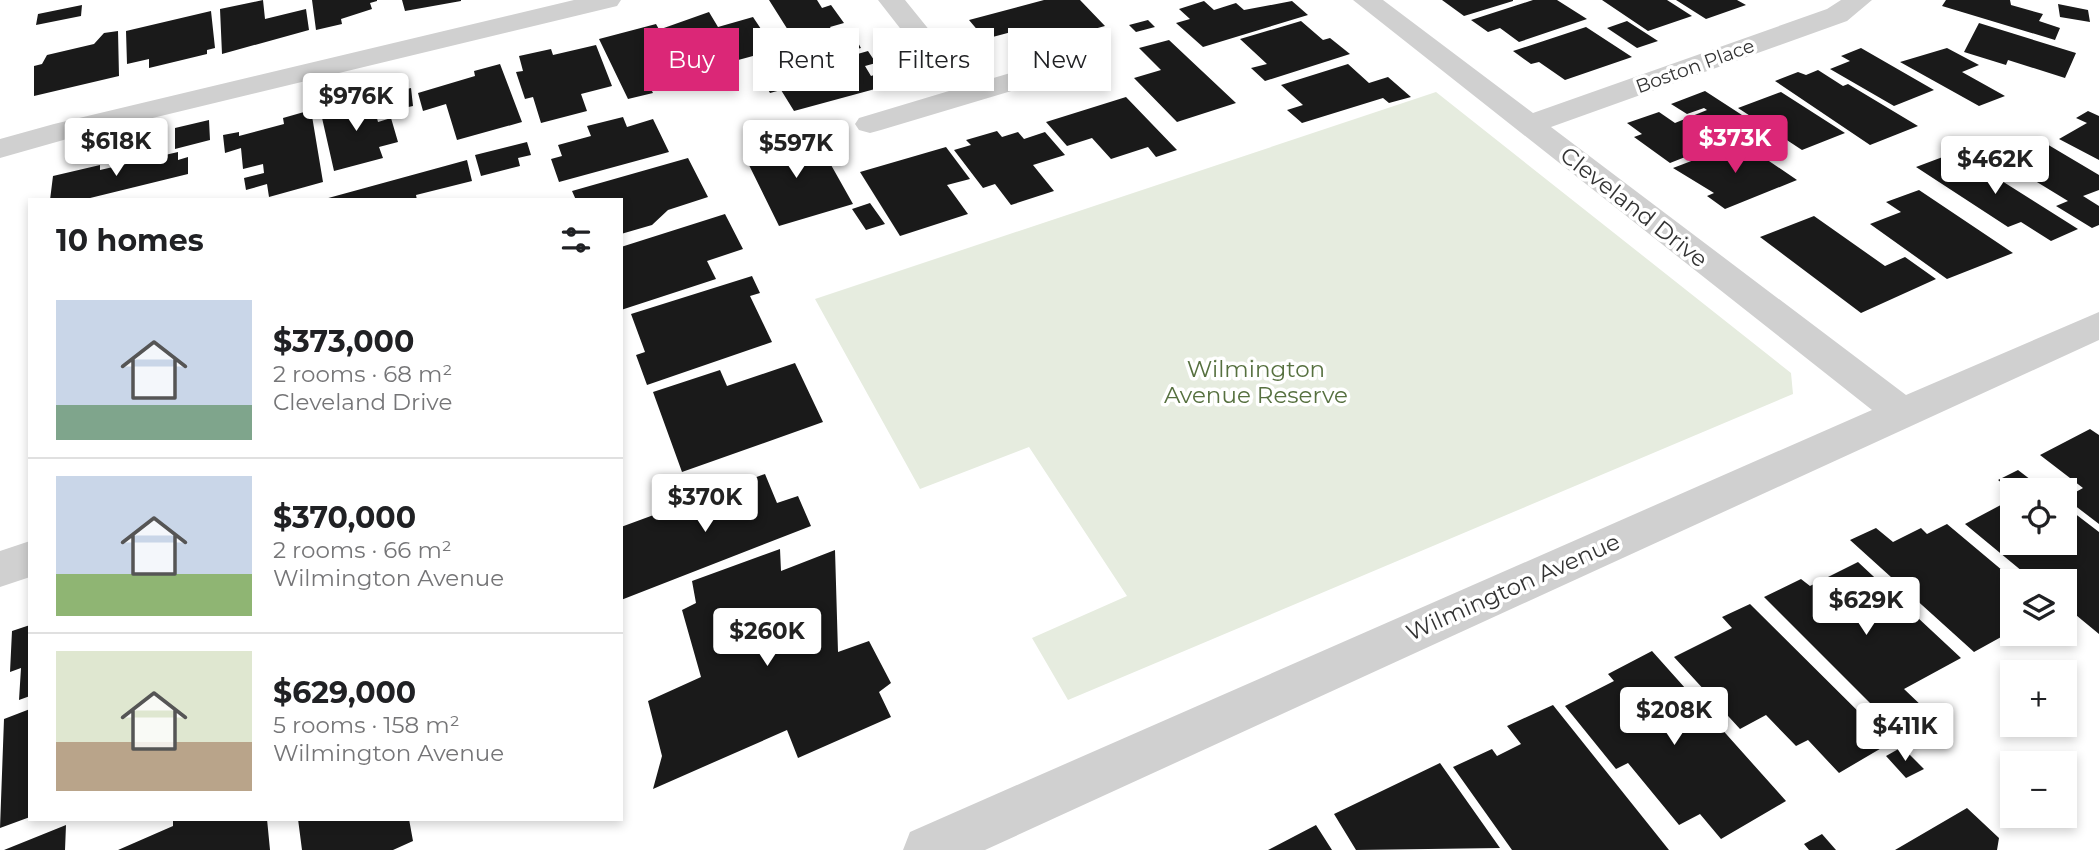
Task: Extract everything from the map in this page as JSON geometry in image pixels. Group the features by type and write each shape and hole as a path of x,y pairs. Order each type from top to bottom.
{"street":[{"path":"0,149 65,130 608,0"},
{"path":"891,0 967,95"},
{"name":"Cleveland Drive","path":"1366,0 1903,413"},
{"name":"Boston Place","path":"1528,125 1837,15 1859,0"},
{"path":"870,124 1008,83"},
{"name":"Wilmington Avenue","path":"928,850 2099,325"},
{"path":"0,569 28,560"}],"green space":[{"name":"Wilmington Avenue Reserve","path":"1436,92 1791,373 1793,394 1068,700 1032,638 1127,596 1029,447 920,489 815,299"}],"building":[{"path":"263,0 265,19 306,9 309,30 222,54 220,9"},
{"path":"312,0 377,1 370,3 372,9 341,19 342,24 316,30"},
{"path":"402,0 461,0 461,1 405,11"},
{"path":"769,0 817,0 822,8 831,5 844,23 831,28 787,28"},
{"path":"1044,0 1080,0 1105,26 1008,28 1008,33 994,37 994,28 976,28 969,20"},
{"path":"1442,0 1513,0 1513,1 1464,16"},
{"path":"1533,0 1557,0 1587,19 1519,42 1500,28 1488,32 1471,20"},
{"path":"1602,0 1667,0 1692,16 1648,31"},
{"path":"1676,0 1737,0 1746,5 1706,19"},
{"path":"1946,0 2010,0 2011,5 2043,14 2039,21 2060,28 2055,40 1942,6"},
{"path":"1204,1 1214,10 1236,3 1244,10 1292,1 1308,15 1203,47 1176,23 1190,19 1179,9"},
{"path":"2058,4 2088,10 2090,22 2060,17"},
{"path":"82,5 81,16 36,25 38,14"},
{"path":"211,11 215,48 207,50 207,54 149,68 149,59 127,64 126,31"},
{"path":"709,12 718,27 753,17 760,28 753,28 753,56 739,60 739,28 664,28"},
{"path":"1148,20 1155,27 1136,32 1129,25"},
{"path":"1301,21 1323,40 1330,38 1350,54 1265,81 1251,68 1267,64 1240,39"},
{"path":"1627,21 1658,41 1637,48 1607,28"},
{"path":"1979,23 2076,53 2065,78 2008,60 2006,65 1964,52"},
{"path":"656,24 658,28 644,28 644,91 653,93 628,99 599,39"},
{"path":"1586,27 1632,57 1565,80 1539,62 1531,64 1513,51"},
{"path":"118,31 119,76 34,96 34,66 42,64 47,55 94,44 104,33"},
{"path":"1169,40 1236,103 1177,122 1134,78 1161,70 1139,48"},
{"path":"596,45 612,86 581,94 587,111 541,123 533,97 525,99 516,72 523,71 519,56 551,49 553,55"},
{"path":"1861,48 1934,90 1894,106 1830,69 1850,61 1841,56"},
{"path":"1947,48 1979,65 1962,72 2005,96 1979,106 1900,62"},
{"path":"868,51 873,58 873,64 865,66 873,75 873,90 794,111 782,91 859,91 859,54"},
{"path":"500,64 522,122 457,140 446,104 423,111 418,93 475,76 474,71"},
{"path":"1348,64 1369,83 1388,77 1411,97 1389,103 1383,98 1302,123 1287,110 1303,105 1281,85"},
{"path":"1818,70 1843,86 1848,84 1918,126 1870,145 1775,81 1798,72 1806,75"},
{"path":"411,88 413,106 381,113 379,95"},
{"path":"1705,91 1742,115 1727,120 1746,133 1670,163 1634,137 1642,134 1627,123 1659,112 1675,123 1707,110 1704,108 1687,114 1671,104"},
{"path":"1781,92 1845,133 1802,150 1738,108"},
{"path":"371,96 378,122 391,118 398,142 379,147 383,158 334,171 320,109"},
{"path":"1126,97 1177,150 1156,157 1148,147 1111,159 1092,138 1067,146 1046,122"},
{"path":"311,110 323,182 269,197 267,184 246,190 244,178 264,173 263,164 243,169 241,148 225,153 223,135 239,132 239,136 284,124 283,118"},
{"path":"2088,111 2099,116 2099,160 2059,139 2087,123 2076,118"},
{"path":"623,117 627,127 653,119 669,152 559,182 551,159 562,156 558,145 591,136 587,126"},
{"path":"209,120 210,140 175,149 175,128"},
{"path":"791,131 801,150 810,147 817,159 826,156 853,204 779,226 747,161 762,157 754,141"},
{"path":"997,131 1002,137 1018,132 1024,139 1045,132 1065,155 1033,165 1054,191 1011,205 995,184 983,188 954,150 971,145 966,140"},
{"path":"2009,138 2023,147 2040,140 2099,175 2099,190 2083,196 2099,206 2099,225 2092,228 2056,206 2068,201 2014,168 2004,171 1973,152"},
{"path":"527,142 531,155 518,158 520,166 481,176 475,155"},
{"path":"1741,142 1797,180 1725,209 1707,196 1714,193 1673,168"},
{"path":"946,147 970,179 947,185 968,214 900,236 860,172"},
{"path":"178,152 178,160 188,157 188,174 90,198 50,198 53,176 100,165 100,170"},
{"path":"1956,152 2078,229 2051,241 2021,222 2008,227 1916,167"},
{"path":"688,158 708,197 668,210 652,225 623,233 623,198 575,198 572,191"},
{"path":"467,160 472,181 416,195 417,198 328,198"},
{"path":"1919,190 2013,253 1947,279 1870,224 1901,212 1886,202"},
{"path":"870,203 885,224 866,230 852,209"},
{"path":"725,214 743,249 707,261 716,279 623,309 623,246"},
{"path":"1814,216 1885,266 1905,257 1936,279 1861,313 1760,237"},
{"path":"752,276 760,293 750,296 772,342 647,385 636,355 645,352 631,314"},
{"path":"795,363 823,422 682,472 653,392 720,370 727,386"},
{"path":"2090,429 2099,435 2099,524 2077,507 2077,491 2083,488 2077,483 2077,478 2070,478 2040,455"},
{"path":"2018,470 2028,478 2002,478"},
{"path":"765,474 777,503 798,496 811,526 623,599 623,526"},
{"path":"2000,505 2000,553 1965,524"},
{"path":"2077,515 2099,532 2099,634 2077,616 2077,569 2019,569 2003,555 2077,555"},
{"path":"1947,524 2001,569 2000,638 1974,652 1850,540 1876,528 1893,542 1921,528 1927,534"},
{"path":"780,549 781,571 835,550 838,652 869,641 891,683 879,692 891,717 798,758 787,730 653,789 662,756 648,701 701,677 682,610 696,603 692,581"},
{"path":"1858,562 1961,658 1904,689 1925,709 1893,726 1764,597 1801,579 1810,586"},
{"path":"1750,604 1890,743 1839,773 1808,740 1796,746 1766,715 1740,729 1674,657 1732,628 1722,617"},
{"path":"28,626 28,697 19,700 21,668 10,672 12,631"},
{"path":"1652,651 1786,801 1721,839 1700,814 1679,825 1628,763 1616,769 1565,706 1614,681 1608,674"},
{"path":"1553,705 1669,850 1512,850 1453,767 1492,749 1497,756 1521,744 1507,726"},
{"path":"28,710 28,818 0,828 4,719"},
{"path":"1902,747 1924,769 1906,778 1886,756"},
{"path":"1440,763 1500,848 1356,850 1334,814"},
{"path":"1967,808 1999,838 1997,850 1895,850"},
{"path":"173,821 267,821 270,850 118,850 173,826"},
{"path":"298,821 409,821 413,841 393,850 302,850"},
{"path":"66,825 65,850 4,850"},
{"path":"1316,825 1332,850 1268,850"},
{"path":"1822,834 1836,850 1809,850 1804,844"}]}
